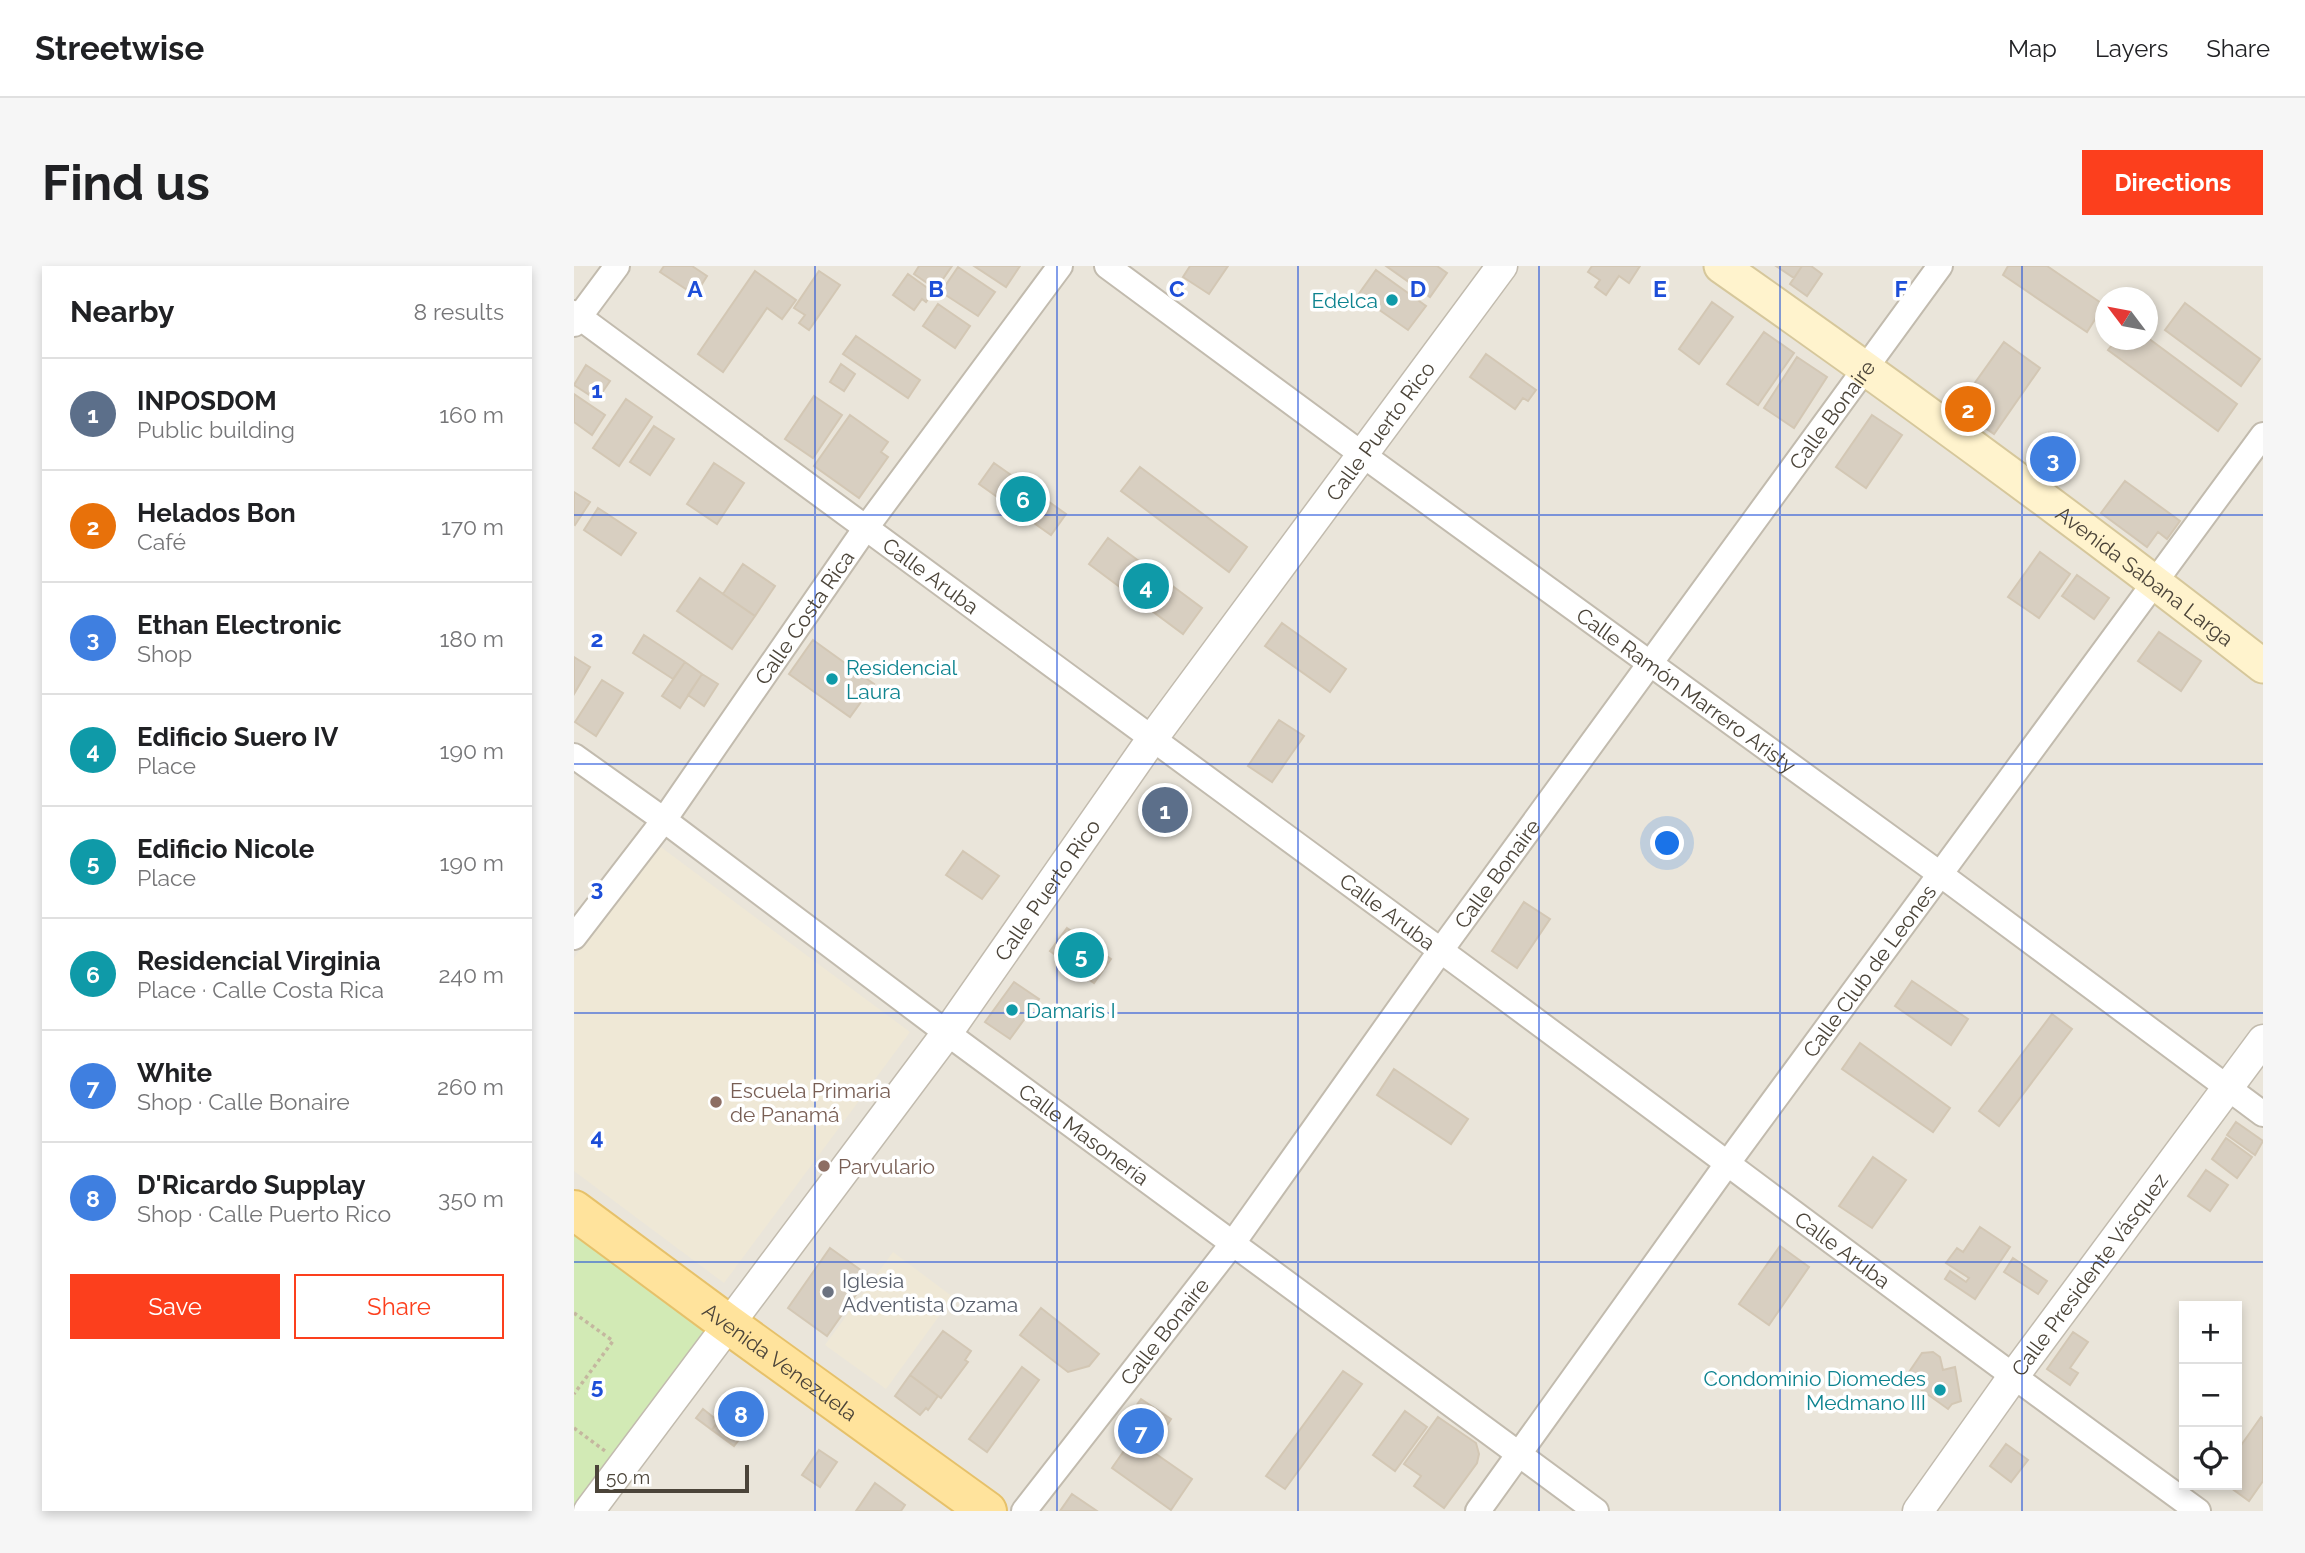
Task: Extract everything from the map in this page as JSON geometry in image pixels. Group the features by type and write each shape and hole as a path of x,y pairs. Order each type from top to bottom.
{"main road":[{"name":"Avenida Sabana Larga","path":"1721,266 1865,367 2263,666"},
{"name":"Avenida Venezuela","path":"574,1210 987,1511"}],"street":[{"path":"576,318 617,266"},
{"name":"Calle Costa Rica","path":"574,937 664,820 865,529 1060,266"},
{"name":"Calle Ramón Marrero Aristy","path":"1107,266 1363,456 1940,874 2263,1114"},
{"name":"Calle Puerto Rico","path":"590,1511 947,1032 1153,739 1502,266"},
{"name":"Calle Bonaire","path":"1024,1511 1233,1243 1441,950 1940,266"},
{"name":"Calle Aruba","path":"576,318 1441,950 2013,1377 2199,1511"},
{"name":"Calle Club de Leones","path":"1478,1511 1727,1164 2263,435"},
{"name":"Calle Masonería","path":"574,756 1596,1511"},
{"name":"Calle Presidente Vásquez","path":"1918,1511 2013,1377 2263,1040"}],"path":[{"path":"574,1312 613,1341 574,1394"},
{"path":"574,1428 624,1464"}],"shaded area":[{"path":"574,266 2263,266 2263,1511 574,1511"},
{"name":"Escuela Primaria de Panamá","path":"658,845 910,1032 724,1283 574,1171 574,958"},
{"path":"893,1252 953,1297 886,1389 825,1345"}],"green space":[{"path":"574,1221 715,1325 579,1511 574,1511"}],"building":[{"path":"664,266 692,266 707,276 695,295 660,272"},
{"path":"919,266 952,266 936,289 914,274"},
{"path":"974,266 1020,266 1006,287"},
{"path":"1190,266 1228,266 1209,294 1183,277"},
{"path":"1386,266 1437,266 1447,273 1430,297"},
{"path":"1592,266 1640,266 1629,283 1619,276 1606,295 1595,287 1600,280 1588,272"},
{"path":"1776,266 1802,266 1794,278"},
{"path":"1802,266 1811,266 1822,274 1807,296 1790,284"},
{"path":"2008,266 2047,266 2095,299 2095,319 2087,332 2003,275"},
{"path":"958,267 995,292 978,316 941,292"},
{"name":"Edelca","path":"1376,270 1426,306 1408,330 1358,295"},
{"path":"755,271 796,300 782,319 767,308 723,372 698,354"},
{"path":"819,271 840,285 809,330 799,323 805,315 794,308"},
{"path":"908,274 933,292 926,302 922,299 914,310 893,295"},
{"path":"1712,302 1733,317 1699,364 1679,349"},
{"path":"2185,303 2260,359 2241,386 2165,330"},
{"path":"938,304 970,326 955,348 923,326"},
{"path":"1764,332 1794,353 1758,405 1727,384"},
{"path":"856,336 920,380 908,398 843,354"},
{"path":"2004,342 2040,368 1994,434 1957,408"},
{"path":"2158,345 2237,404 2218,431 2108,350 2158,350"},
{"path":"1486,354 1536,390 1528,401 1523,398 1515,409 1470,377"},
{"path":"1797,357 1827,377 1794,428 1764,408"},
{"path":"841,364 855,374 844,391 830,382"},
{"path":"586,365 610,381 597,400 574,385"},
{"path":"574,394 605,415 592,435 574,422"},
{"path":"814,396 842,415 813,458 785,439"},
{"path":"626,399 652,417 619,466 593,448"},
{"path":"850,415 888,442 881,452 888,457 859,498 814,466"},
{"path":"1872,415 1902,435 1866,488 1836,467"},
{"path":"654,426 674,439 650,475 630,462"},
{"path":"2049,433 2078,455 2056,484 2027,463"},
{"path":"714,463 744,483 717,524 687,504"},
{"path":"994,463 1066,514 1051,535 979,484"},
{"path":"1140,467 1247,547 1229,572 1121,491"},
{"path":"2125,481 2180,521 2167,539 2158,532 2147,547 2101,513"},
{"path":"574,492 590,502 575,525 574,524"},
{"path":"598,508 636,533 621,555 584,530"},
{"path":"1108,538 1202,608 1183,634 1089,564"},
{"path":"2040,552 2070,574 2039,618 2008,597"},
{"path":"743,564 775,586 755,616 723,594"},
{"path":"2077,575 2109,598 2094,619 2062,596"},
{"path":"700,578 755,616 732,649 677,611"},
{"path":"1282,623 1346,669 1330,692 1265,646"},
{"path":"2159,632 2201,661 2181,691 2138,661"},
{"path":"644,635 685,662 673,679 633,653"},
{"name":"Residencial Laura","path":"813,640 874,684 850,717 789,674"},
{"path":"574,657 590,667 574,694"},
{"path":"685,662 702,674 680,708 662,696"},
{"path":"702,674 718,684 704,706 688,695"},
{"path":"602,680 623,693 596,736 575,722"},
{"path":"1279,720 1304,736 1272,782 1248,766"},
{"path":"963,851 999,876 982,899 946,875"},
{"path":"1524,902 1550,919 1517,968 1492,951"},
{"path":"1067,928 1111,959 1094,983 1050,951"},
{"path":"1912,981 1968,1019 1951,1045 1895,1006"},
{"name":"Damaris I","path":"1014,982 1039,999 1010,1039 985,1022"},
{"path":"2052,1014 2072,1029 1999,1126 1979,1111"},
{"path":"1860,1043 1950,1108 1933,1132 1842,1069"},
{"path":"1394,1069 1468,1119 1451,1144 1377,1095"},
{"path":"2236,1122 2263,1141 2255,1155 2227,1135"},
{"path":"2226,1138 2252,1157 2237,1178 2212,1159"},
{"path":"1873,1157 1906,1180 1872,1228 1839,1206"},
{"path":"2206,1170 2228,1185 2210,1211 2188,1196"},
{"path":"1980,1227 2010,1247 1975,1299 1945,1279 1950,1271 1966,1282 1969,1278 1946,1263 1957,1248 1963,1252"},
{"path":"1780,1246 1809,1267 1769,1325 1739,1304"},
{"name":"Iglesia Adventista Ozama","path":"830,1248 869,1276 827,1336 788,1308"},
{"path":"2013,1258 2047,1281 2038,1294 2004,1272"},
{"path":"1041,1308 1099,1354 1089,1366 1068,1372 1020,1335"},
{"path":"943,1331 971,1351 965,1360 968,1362 941,1398 910,1375"},
{"path":"2073,1332 2088,1342 2070,1368 2078,1373 2070,1385 2047,1369"},
{"name":"Condominio Diomedes Medmano III","path":"1933,1352 1940,1357 1943,1370 1955,1367 1961,1401 1952,1404 1948,1409 1905,1378 1922,1353"},
{"path":"1022,1367 1039,1380 987,1452 969,1439"},
{"path":"1343,1371 1362,1384 1285,1489 1266,1476"},
{"path":"910,1375 938,1396 928,1410 926,1408 920,1415 895,1396"},
{"path":"742,1390 764,1407 734,1446 712,1430"},
{"path":"1141,1399 1171,1419 1162,1433 1131,1413"},
{"path":"703,1409 718,1421 712,1430 696,1418"},
{"path":"1405,1411 1427,1427 1395,1471 1373,1455"},
{"path":"1131,1413 1162,1433 1151,1448 1121,1428"},
{"path":"1438,1417 1476,1443 1479,1454 1477,1463 1444,1508 1414,1486 1421,1476 1404,1464"},
{"path":"2261,1417 2263,1481 2249,1501 2234,1490 2242,1490 2242,1444"},
{"path":"1133,1438 1192,1479 1171,1510 1112,1468"},
{"path":"2006,1444 2028,1460 2011,1482 1990,1466"},
{"path":"819,1450 837,1462 820,1487 802,1475"},
{"path":"875,1483 905,1505 901,1511 856,1511"},
{"path":"1072,1494 1097,1511 1060,1511"}],"place":[{"name":"Edelca","path":"1392,300"},
{"name":"Helados Bon","path":"1968,409"},
{"name":"Ethan Electronic","path":"2053,459"},
{"name":"Residencial Virginia","path":"1023,499"},
{"name":"Edificio Suero IV","path":"1146,586"},
{"name":"Residencial Laura","path":"832,679"},
{"name":"INPOSDOM","path":"1165,810"},
{"name":"Edificio Nicole","path":"1081,955"},
{"name":"Damaris I","path":"1012,1010"},
{"name":"Escuela Primaria de Panamá","path":"716,1102"},
{"name":"Parvulario","path":"824,1166"},
{"name":"Iglesia Adventista Ozama","path":"828,1292"},
{"name":"Condominio Diomedes Medmano III","path":"1940,1390"},
{"name":"D'Ricardo Supplay","path":"741,1414"},
{"name":"White","path":"1141,1431"}]}
